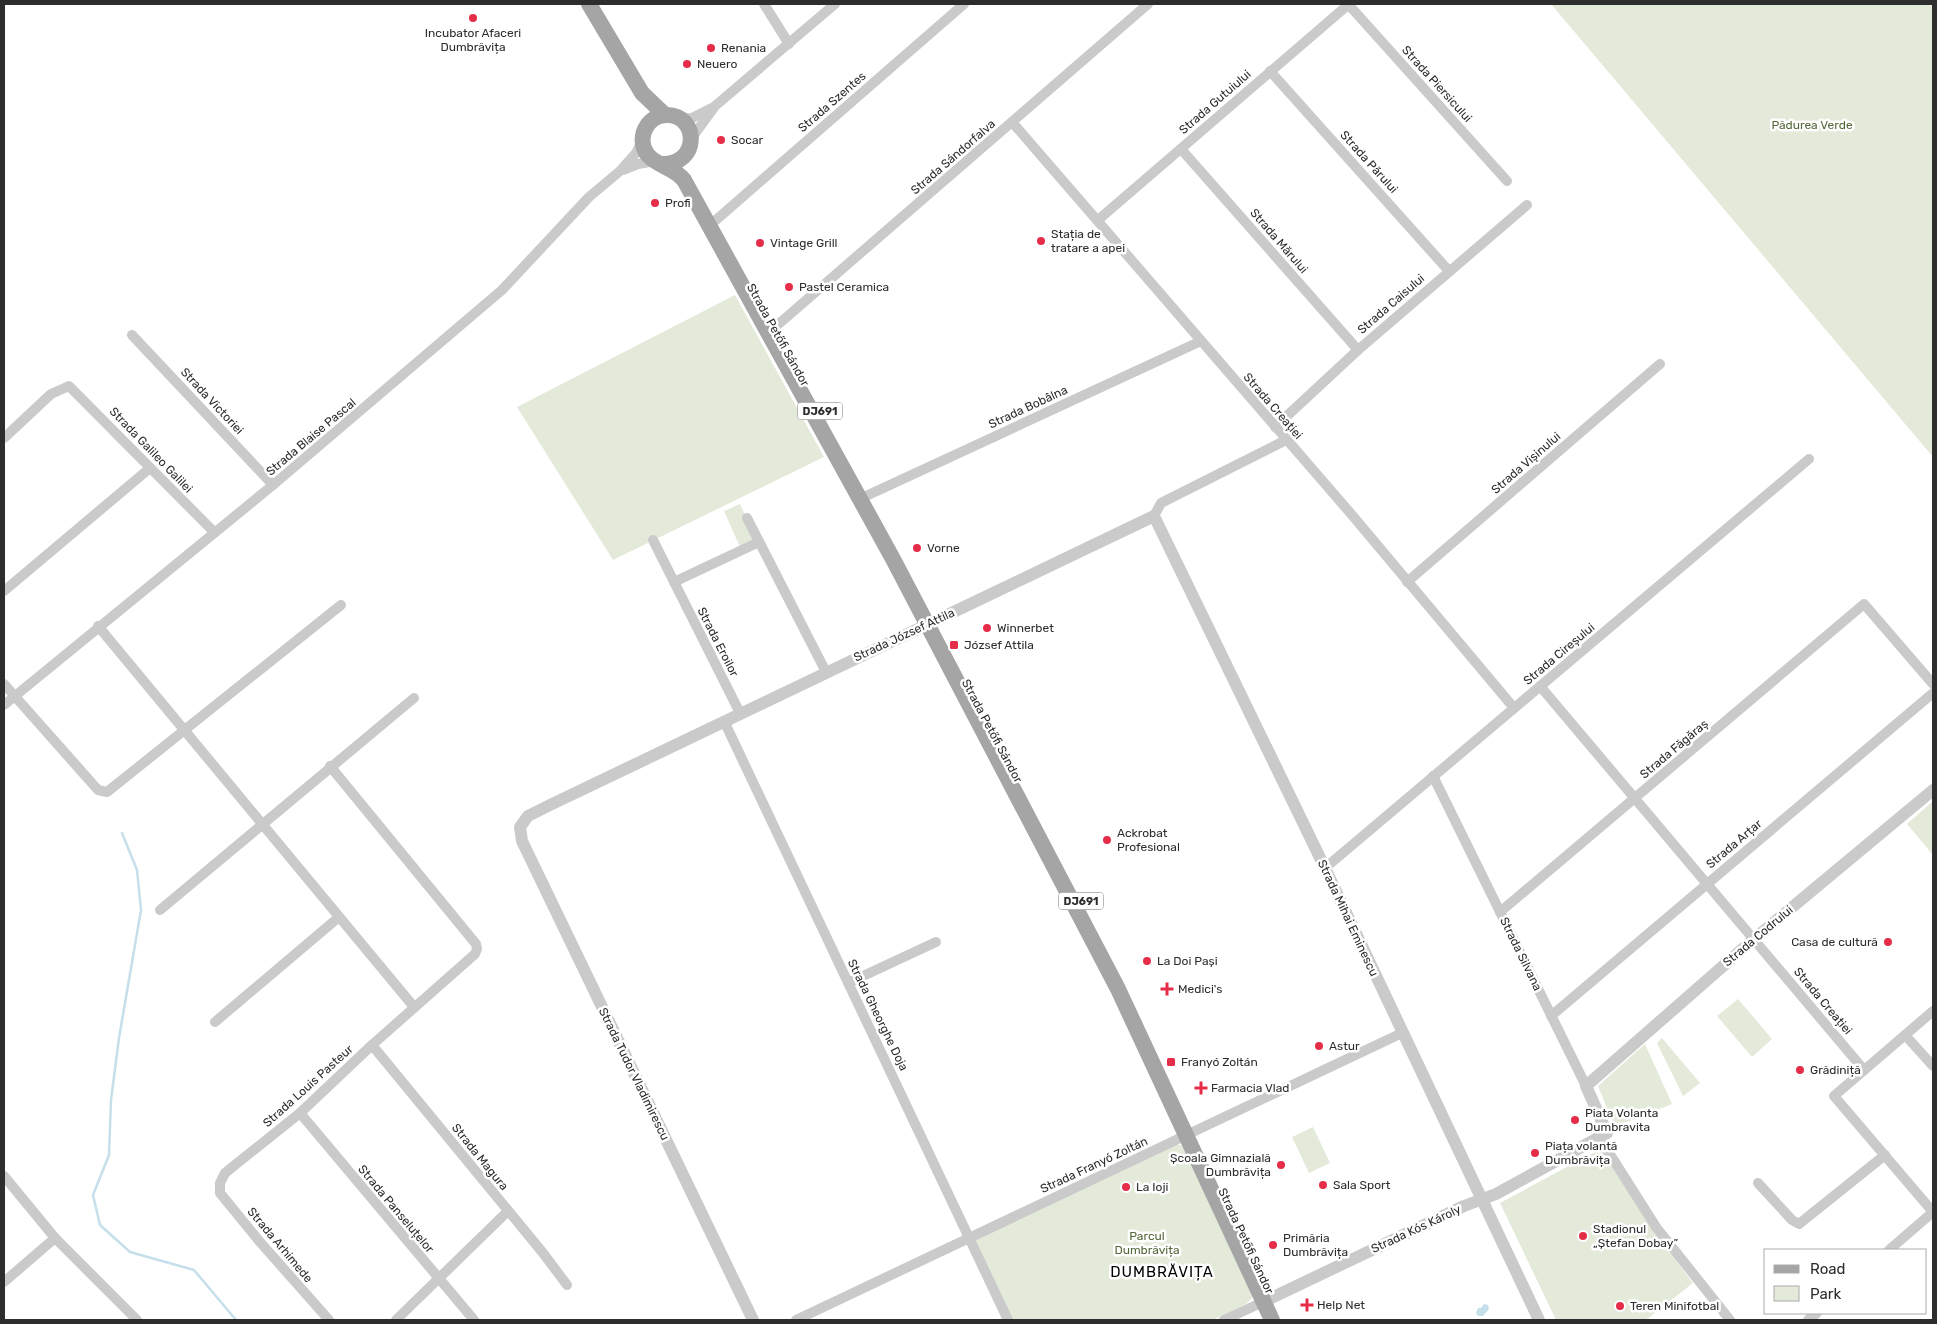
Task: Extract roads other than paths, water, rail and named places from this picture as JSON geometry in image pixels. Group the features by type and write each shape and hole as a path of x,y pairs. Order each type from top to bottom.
{"main road":[{"name":"DJ691","path":"589,4 642,93 673,117 686,124 690,145"},
{"name":"DJ691","path":"632,78 643,109 644,148 659,162"},
{"path":"644,132 658,117 673,117"},
{"name":"Strada Petőfi Sándor","path":"690,145 690,172 866,496 930,622"},
{"path":"659,162 677,162 690,145"},
{"name":"Strada Petőfi Sándor","path":"659,162 682,177 704,214 930,622 1125,984 1190,1134 1268,1300 1283,1320"},
{"name":"Strada Petőfi Sándor","path":"1268,1300 1272,1320"}],"street":[{"path":"764,4 789,44"},
{"path":"673,117 692,118 715,106 835,4"},
{"name":"Strada Szentes","path":"716,220 964,4"},
{"name":"Strada Sándorfalva","path":"774,328 1148,4"},
{"name":"Strada Gutuiului","path":"1098,220 1349,4"},
{"name":"Strada Piersicului","path":"1349,4 1507,181"},
{"name":"Strada Părului","path":"1270,71 1448,270"},
{"path":"690,145 715,106"},
{"name":"Strada Creației","path":"1012,122 1098,220 1514,708"},
{"name":"Strada Blaise Pascal","path":"4,705 98,626 273,485 502,290 589,197 620,172 636,154 644,132"},
{"name":"Strada Mărului","path":"1181,149 1358,350"},
{"name":"Strada Blaise Pascal","path":"620,172 638,164 659,162"},
{"name":"Strada Caisului","path":"1275,427 1448,270 1527,204"},
{"name":"Strada Victoriei","path":"132,335 273,485"},
{"name":"Strada Bobâlna","path":"866,496 1200,341"},
{"name":"Strada Vișinului","path":"1408,582 1660,364"},
{"name":"Strada Galileo Galilei","path":"4,438 51,394 69,386 214,532"},
{"name":"Strada József Attila","path":"520,827 528,816 1154,516 1161,503 1286,440"},
{"name":"Strada Cireșului","path":"1325,868 1810,460"},
{"path":"4,591 150,468"},
{"name":"Strada Mihai Eminescu","path":"1154,516 1325,868 1539,1320"},
{"path":"747,518 826,672"},
{"name":"Strada Eroilor","path":"653,540 740,714"},
{"path":"674,582 759,542"},
{"name":"Strada Făgăraș","path":"1500,912 1864,604 1933,684"},
{"path":"4,684 102,792 107,792 341,605"},
{"path":"98,626 414,1007"},
{"name":"Strada Creației","path":"1540,686 1864,1070"},
{"name":"Strada Arțar","path":"1551,1016 1933,693"},
{"path":"160,910 330,766 414,698"},
{"name":"Strada Gheorghe Doja","path":"724,721 971,1238 1008,1320"},
{"name":"Strada Louis Pasteur","path":"220,1183 225,1173 300,1113 414,1007 476,954 476,944 330,766"},
{"name":"Strada Silvana","path":"1433,776 1586,1086 1603,1135 1656,1227 1730,1320"},
{"name":"Strada Codrului","path":"1586,1086 1754,939 1933,790"},
{"name":"Strada Tudor Vladimirescu","path":"520,827 522,841 752,1320"},
{"path":"215,1022 339,917"},
{"path":"848,982 936,942"},
{"path":"1890,1249 1933,1212 1834,1096 1933,1011"},
{"name":"Strada Franyó Zoltán","path":"796,1320 1402,1033"},
{"path":"1906,1034 1933,1066"},
{"name":"Strada Magura","path":"372,1045 567,1285"},
{"name":"Strada Panseluțelor","path":"300,1113 474,1320"},
{"name":"Strada Kós Károly","path":"1224,1320 1481,1199 1603,1135"},
{"path":"1758,1183 1792,1220 1799,1224 1885,1155"},
{"path":"4,1176 55,1238 138,1320"},
{"name":"Strada Arhimede","path":"220,1183 220,1192 226,1200 260,1242 329,1320"},
{"path":"396,1320 440,1280 508,1212"},
{"path":"4,1282 55,1238"}],"water":[{"path":"1484,1304 1488,1305 1489,1309 1483,1316 1478,1316 1476,1313 1478,1308 1481,1308"}],"waterway":[{"path":"122,833 137,870 141,910 119,1038 111,1100 109,1155 93,1195 100,1225 130,1252 194,1270 236,1320"}],"place":[{"name":"Incubator Afaceri Dumbrăvița","path":"473,18"},
{"name":"Renania","path":"711,48"},
{"name":"Neuero","path":"687,64"},
{"name":"Socar","path":"721,140"},
{"name":"Profi","path":"655,203"},
{"name":"Stația de tratare a apei","path":"1041,241"},
{"name":"Vintage Grill","path":"760,243"},
{"name":"Pastel Ceramica","path":"789,287"},
{"name":"Vorne","path":"917,548"},
{"name":"Winnerbet","path":"987,628"},
{"name":"József Attila","path":"954,645"},
{"name":"Ackrobat Profesional","path":"1107,840"},
{"name":"Casa de cultură","path":"1888,942"},
{"name":"La Doi Pași","path":"1147,961"},
{"name":"Medici's","path":"1167,989"},
{"name":"Astur","path":"1319,1046"},
{"name":"Franyó Zoltán","path":"1171,1062"},
{"name":"Grădiniță","path":"1800,1070"},
{"name":"Farmacia Vlad","path":"1201,1088"},
{"name":"Piata Volanta Dumbravita","path":"1575,1120"},
{"name":"Piața volantă Dumbrăvița","path":"1535,1153"},
{"name":"Școala Gimnazială Dumbrăvița","path":"1281,1165"},
{"name":"Sala Sport","path":"1323,1185"},
{"name":"La Ioji","path":"1126,1187"},
{"name":"Stadionul „Ștefan Dobay”","path":"1583,1236"},
{"name":"Primăria Dumbrăvița","path":"1273,1245"},
{"name":"Help Net","path":"1307,1305"},
{"name":"Teren Minifotbal","path":"1620,1306"}],"district":[{"name":"DUMBRĂVIȚA","path":"1162,1272"}],"park label":[{"name":"Pădurea Verde","path":"1812,125"},
{"name":"Parcul Dumbrăvița","path":"1147,1243"}]}
